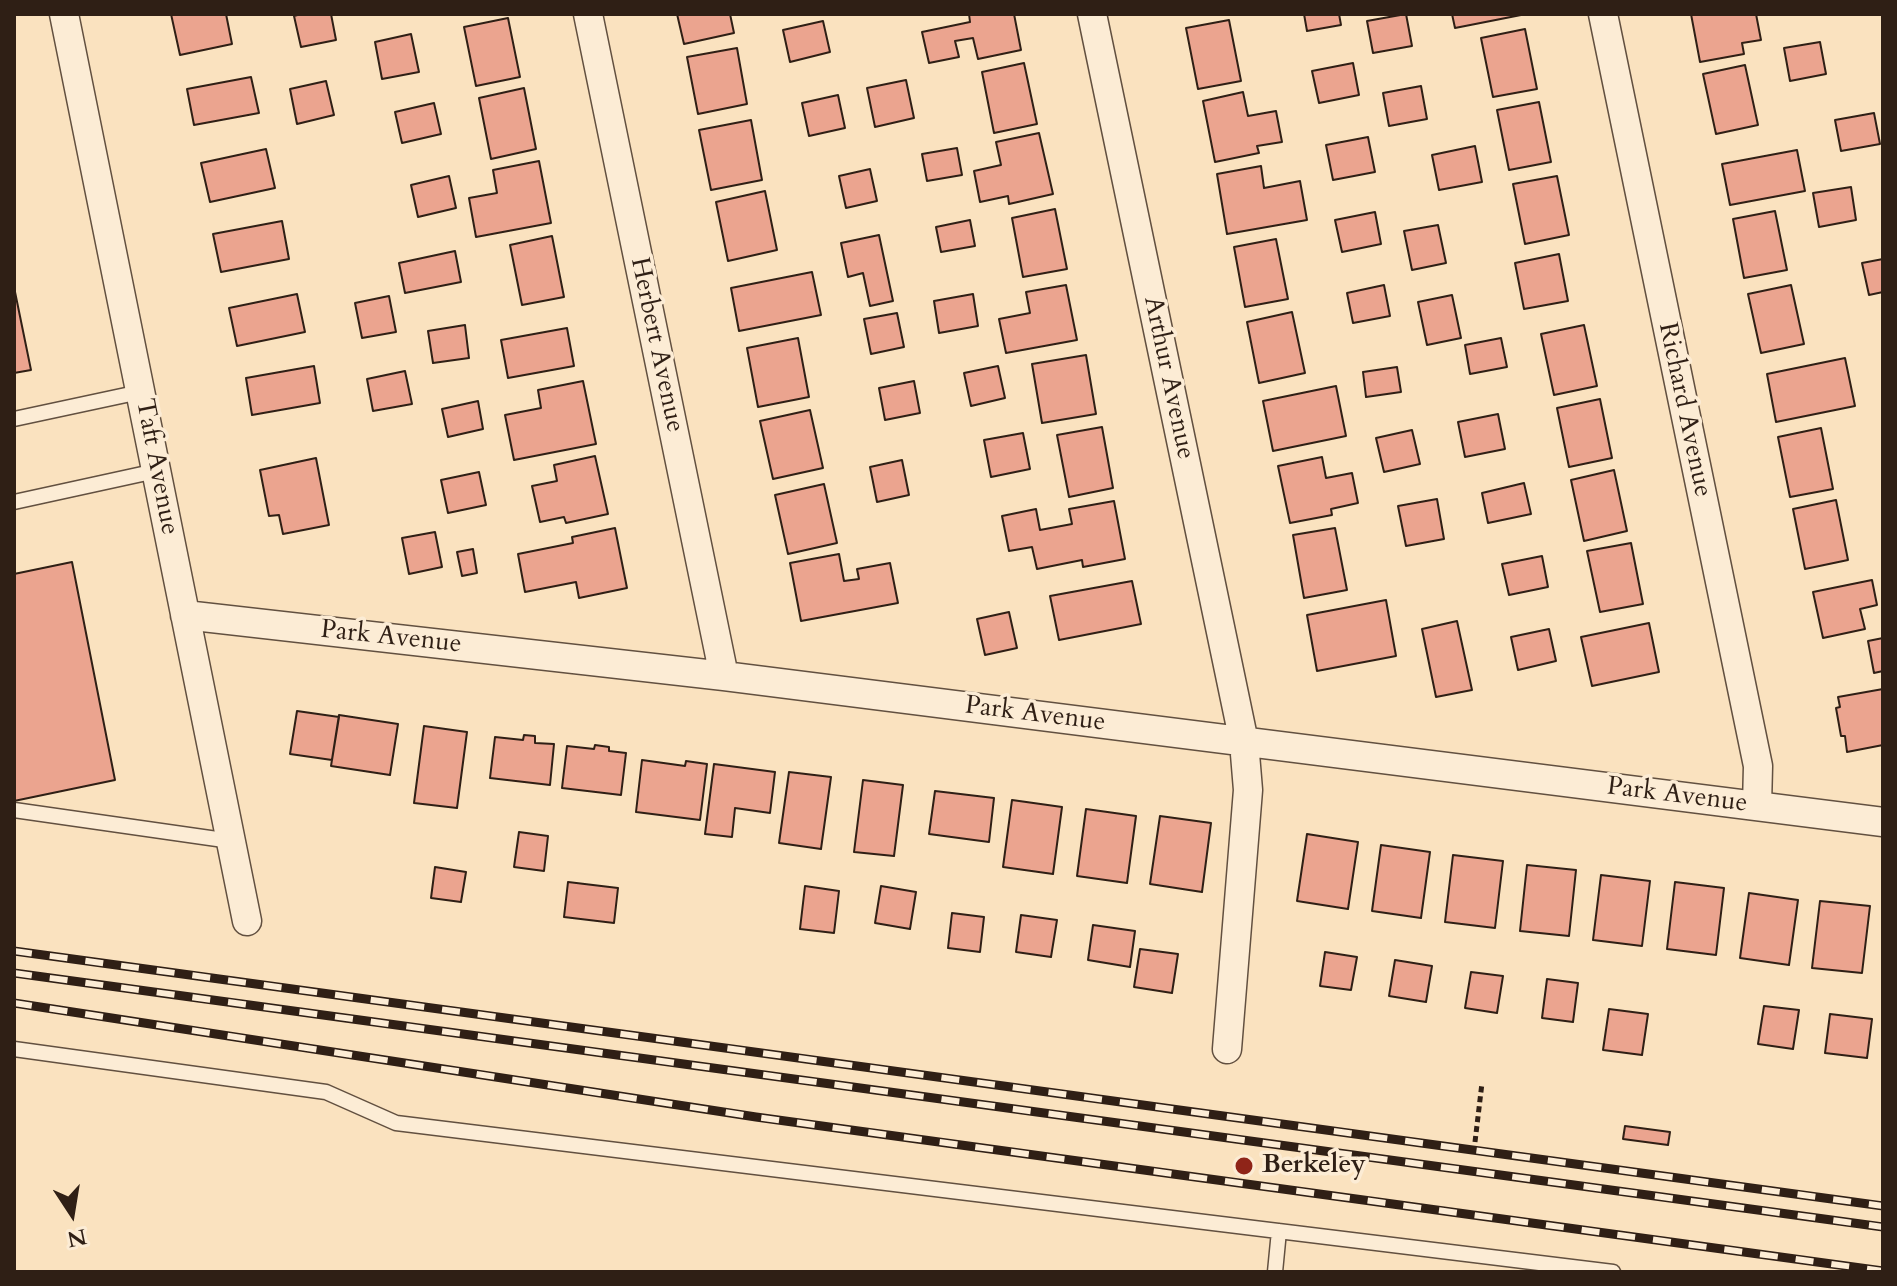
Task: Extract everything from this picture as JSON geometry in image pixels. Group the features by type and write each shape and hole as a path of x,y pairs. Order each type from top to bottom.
{"street":[{"name":"Taft Avenue","path":"64,14 247,921"},
{"name":"Herbert Avenue","path":"588,14 724,676"},
{"name":"Arthur Avenue","path":"1092,14 1244,742 1248,790 1227,1049"},
{"name":"Richard Avenue","path":"1603,14 1758,766 1757,806"},
{"name":"Park Avenue","path":"185,615 724,676 1883,822"}],"lane":[{"path":"14,419 140,392"},
{"path":"14,502 156,471"},
{"path":"14,810 231,841"},
{"path":"14,1049 326,1092 396,1123 1613,1272"},
{"path":"1275,1272 1279,1231"}],"path":[{"path":"1475,1142 1482,1083"}],"building":[{"path":"171,14 226,14 232,44 180,55"},
{"path":"331,14 336,40 301,47 294,16"},
{"path":"677,14 730,14 734,33 684,44"},
{"path":"969,14 1014,14 1021,50 978,59 973,38 955,41 959,57 929,63 922,32 970,22"},
{"path":"1304,14 1339,14 1341,25 1307,31"},
{"path":"1406,14 1412,46 1373,53 1367,21"},
{"path":"1452,14 1520,14 1521,15 1455,28"},
{"path":"1691,14 1756,14 1761,40 1742,43 1744,54 1700,62"},
{"path":"508,18 520,77 476,86 464,27"},
{"path":"1229,20 1241,81 1198,89 1186,28"},
{"path":"823,21 830,52 790,62 783,30"},
{"path":"1525,29 1537,89 1493,97 1481,38"},
{"path":"411,34 419,72 382,79 375,42"},
{"path":"1820,42 1826,74 1790,81 1784,48"},
{"path":"737,48 747,104 698,114 687,57"},
{"path":"1024,63 1037,124 994,133 982,72"},
{"path":"1353,63 1359,95 1319,103 1312,71"},
{"path":"1745,65 1758,125 1716,134 1703,74"},
{"path":"251,77 259,113 194,125 187,89"},
{"path":"906,80 914,118 875,127 867,88"},
{"path":"326,81 334,115 297,124 290,89"},
{"path":"1421,86 1427,119 1389,126 1383,93"},
{"path":"524,88 536,149 491,159 479,98"},
{"path":"1243,92 1248,116 1276,111 1282,142 1257,146 1259,153 1215,162 1203,101"},
{"path":"838,95 845,128 809,136 802,103"},
{"path":"1539,102 1551,162 1509,170 1497,110"},
{"path":"434,103 441,134 402,143 395,112"},
{"path":"1874,113 1880,144 1841,151 1835,120"},
{"path":"751,120 762,180 711,190 699,130"},
{"path":"1039,133 1053,194 1009,204 1008,196 980,202 974,171 1001,165 996,142"},
{"path":"1368,137 1375,172 1333,180 1326,145"},
{"path":"1475,146 1482,182 1439,190 1432,155"},
{"path":"957,148 962,175 927,181 922,154"},
{"path":"266,149 275,188 210,202 201,163"},
{"path":"1797,150 1805,191 1730,205 1722,164"},
{"path":"539,161 551,223 476,237 469,198 497,193 493,170"},
{"path":"1261,166 1264,188 1300,181 1307,220 1227,234 1217,174"},
{"path":"870,169 877,201 846,208 839,176"},
{"path":"449,176 456,208 418,217 411,185"},
{"path":"1557,176 1569,235 1525,244 1513,184"},
{"path":"1851,187 1856,220 1819,227 1813,193"},
{"path":"765,191 777,250 728,261 716,202"},
{"path":"1055,209 1067,269 1023,277 1012,218"},
{"path":"1775,211 1787,270 1744,278 1733,219"},
{"path":"1375,212 1381,244 1342,252 1335,220"},
{"path":"970,220 975,246 941,252 936,227"},
{"path":"282,221 289,259 221,272 213,234"},
{"path":"1438,225 1446,263 1412,270 1404,231"},
{"path":"879,235 893,301 870,306 863,273 848,277 841,243"},
{"path":"552,236 564,297 522,305 510,245"},
{"path":"1276,239 1288,299 1245,307 1234,247"},
{"path":"455,251 461,282 405,293 399,263"},
{"path":"1559,254 1568,301 1524,309 1515,263"},
{"path":"1883,259 1883,292 1869,295 1862,263"},
{"path":"812,272 821,315 739,331 731,288"},
{"path":"1066,285 1077,340 1006,353 999,319 1030,313 1026,292"},
{"path":"1384,285 1390,316 1353,323 1347,293"},
{"path":"1791,285 1804,344 1761,353 1748,294"},
{"path":"14,287 31,370 14,373"},
{"path":"297,294 305,332 237,346 229,308"},
{"path":"973,294 978,326 939,333 934,301"},
{"path":"1452,295 1461,338 1427,345 1418,302"},
{"path":"389,296 396,332 362,338 355,303"},
{"path":"1292,312 1305,373 1259,383 1247,322"},
{"path":"897,313 904,347 871,354 864,319"},
{"path":"465,325 469,358 433,363 428,331"},
{"path":"1584,325 1597,386 1554,395 1541,334"},
{"path":"567,328 574,366 508,378 501,340"},
{"path":"798,338 809,397 758,407 747,348"},
{"path":"1501,338 1507,367 1470,374 1465,345"},
{"path":"1086,355 1096,414 1042,423 1032,364"},
{"path":"1845,358 1855,406 1776,422 1767,374"},
{"path":"314,366 320,403 252,415 246,378"},
{"path":"998,366 1005,398 971,406 964,373"},
{"path":"1397,367 1401,392 1366,397 1363,372"},
{"path":"405,371 412,404 373,411 367,379"},
{"path":"583,381 596,444 514,460 505,415 541,408 538,390"},
{"path":"914,381 920,413 885,420 879,388"},
{"path":"1336,386 1346,436 1273,451 1263,401"},
{"path":"1600,399 1612,458 1569,467 1557,408"},
{"path":"478,401 483,429 448,437 442,409"},
{"path":"810,410 823,468 773,479 760,421"},
{"path":"1498,414 1505,449 1465,457 1458,422"},
{"path":"1102,427 1113,488 1069,497 1057,435"},
{"path":"1821,428 1833,489 1790,497 1778,437"},
{"path":"1412,430 1420,464 1384,472 1376,438"},
{"path":"1023,433 1030,469 991,477 984,440"},
{"path":"595,456 608,514 566,523 564,517 540,522 532,486 557,481 554,465"},
{"path":"1322,457 1326,478 1352,473 1358,503 1331,509 1332,515 1290,523 1278,466"},
{"path":"316,458 329,525 283,534 279,515 269,516 260,470"},
{"path":"902,460 909,495 877,502 870,467"},
{"path":"1614,470 1627,531 1584,541 1571,480"},
{"path":"479,472 486,505 448,513 441,480"},
{"path":"1524,483 1531,514 1488,523 1482,493"},
{"path":"824,484 837,543 788,554 775,495"},
{"path":"1437,499 1444,539 1406,546 1398,506"},
{"path":"1836,500 1848,560 1805,569 1793,509"},
{"path":"1114,501 1125,559 1083,567 1082,560 1037,569 1032,547 1009,551 1002,516 1036,509 1040,530 1072,524 1069,509"},
{"path":"615,528 627,588 579,598 576,582 525,592 518,554 573,543 572,537"},
{"path":"1335,528 1347,590 1304,598 1293,535"},
{"path":"435,532 442,567 409,574 402,538"},
{"path":"1631,543 1643,604 1600,612 1587,551"},
{"path":"473,549 477,573 462,576 457,552"},
{"path":"839,554 844,581 859,579 857,569 890,563 898,603 801,621 790,563"},
{"path":"1542,556 1548,587 1509,595 1502,564"},
{"path":"72,562 115,780 14,801 14,574"},
{"path":"1872,580 1877,605 1860,609 1865,629 1823,638 1813,592"},
{"path":"1132,581 1141,624 1059,640 1050,596"},
{"path":"1386,600 1396,656 1317,671 1307,615"},
{"path":"1009,612 1017,648 985,655 977,619"},
{"path":"1457,621 1472,690 1436,697 1422,629"},
{"path":"1649,623 1659,672 1592,686 1581,637"},
{"path":"1549,629 1556,661 1518,670 1511,637"},
{"path":"1883,638 1883,671 1874,673 1868,641"},
{"path":"1883,689 1883,745 1847,752 1836,708 1840,707 1838,697"},
{"path":"297,711 339,717 332,760 290,754"},
{"path":"339,715 398,724 390,775 331,766"},
{"path":"424,726 467,732 457,808 414,803"},
{"path":"524,735 535,736 535,743 554,744 550,785 490,778 495,737 523,740"},
{"path":"595,745 626,753 621,795 562,788 567,746 594,749"},
{"path":"642,760 685,766 686,761 707,764 700,820 636,812"},
{"path":"714,764 775,772 770,813 735,808 732,837 705,834"},
{"path":"789,772 831,777 821,849 779,843"},
{"path":"863,780 903,785 894,856 854,852"},
{"path":"935,791 994,798 989,842 929,834"},
{"path":"1012,800 1062,807 1053,874 1003,867"},
{"path":"1086,809 1136,816 1127,883 1077,876"},
{"path":"1160,816 1211,823 1202,892 1150,884"},
{"path":"519,832 548,836 544,871 514,867"},
{"path":"1307,834 1358,842 1348,909 1297,901"},
{"path":"1381,845 1430,852 1421,918 1372,911"},
{"path":"1453,855 1503,861 1495,928 1445,922"},
{"path":"1527,865 1576,870 1569,936 1520,931"},
{"path":"435,867 466,872 461,902 431,898"},
{"path":"1601,875 1650,881 1642,946 1593,940"},
{"path":"568,882 618,888 614,923 564,917"},
{"path":"1675,882 1724,888 1716,955 1667,949"},
{"path":"805,886 839,891 834,933 800,929"},
{"path":"881,886 916,892 910,929 875,923"},
{"path":"1749,893 1798,900 1789,965 1740,958"},
{"path":"1820,901 1870,906 1862,973 1812,968"},
{"path":"952,913 984,917 980,952 948,948"},
{"path":"1021,915 1057,920 1051,957 1016,952"},
{"path":"1093,925 1135,931 1130,967 1088,960"},
{"path":"1140,949 1178,954 1172,993 1134,987"},
{"path":"1325,952 1357,957 1351,990 1320,986"},
{"path":"1395,960 1432,966 1426,1002 1389,996"},
{"path":"1471,972 1503,976 1497,1013 1465,1008"},
{"path":"1547,979 1578,983 1573,1022 1542,1018"},
{"path":"1764,1006 1799,1010 1793,1049 1758,1044"},
{"path":"1609,1009 1648,1014 1642,1055 1603,1050"},
{"path":"1830,1014 1872,1019 1867,1058 1825,1053"},
{"path":"1625,1126 1670,1132 1668,1145 1623,1139"}],"railway":[{"path":"14,951 1883,1206"},
{"path":"14,973 1883,1227"},
{"path":"14,1003 756,1117 1883,1271"}],"place":[{"name":"Berkeley","path":"1244,1166"}]}
